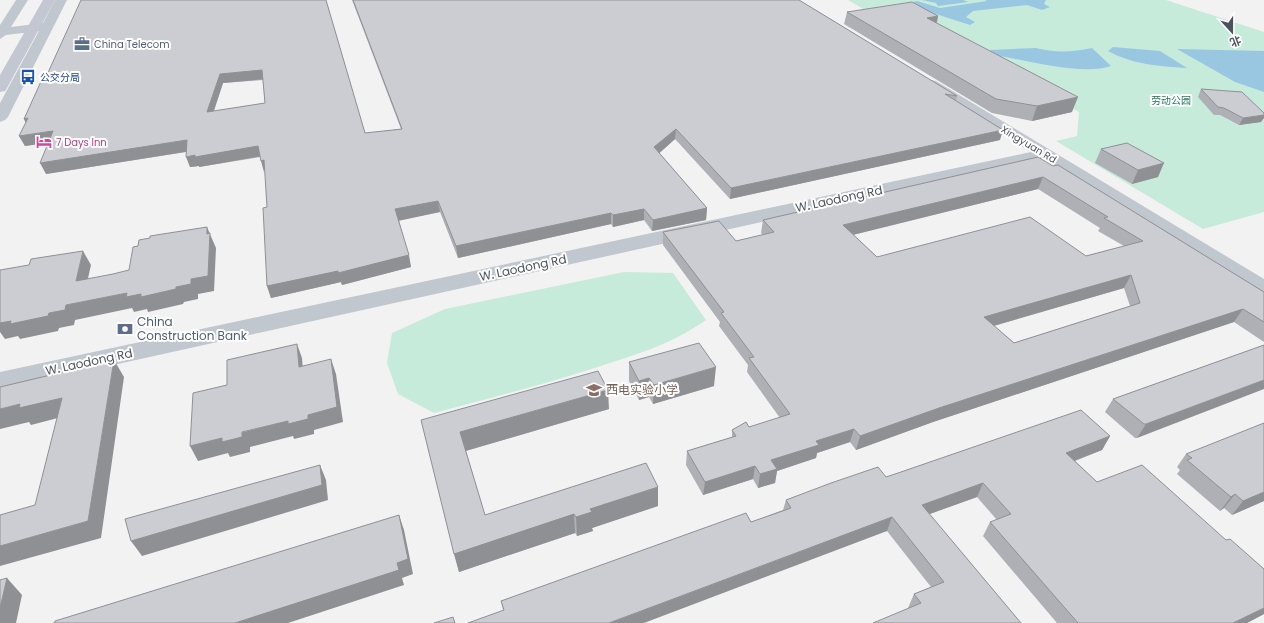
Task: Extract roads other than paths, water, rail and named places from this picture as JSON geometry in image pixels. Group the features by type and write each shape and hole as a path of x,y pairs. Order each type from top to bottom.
{"main road":[{"path":"7,47 35,0"},
{"path":"0,88 49,0"}],"street":[{"path":"1,33 22,0"},
{"path":"0,117 61,0"},
{"path":"1,33 48,26"},
{"name":"Xingyuan Rd","path":"916,75 1264,288"},
{"name":"W. Laodong Rd","path":"0,381 1046,154"},
{"path":"1242,275 1264,268"}],"water":[{"path":"922,0 963,0 968,2 938,6 936,3"},
{"path":"985,0 1046,0 1044,4 1050,7 1042,10 1027,5 973,11 966,17 975,22 970,25 908,5 909,3 917,1 940,8 987,1"},
{"path":"1113,47 1160,51 1187,68 1137,62 1108,51"},
{"path":"1036,48 1050,51 1064,51 1092,48 1111,66 1099,69 1085,69 1054,66 995,55 990,50"},
{"path":"1177,49 1264,51 1264,92 1235,82"}],"place":[{"name":"China Telecom","path":"82,44"},
{"name":"公交分局","path":"28,77"},
{"name":"7 Days Inn","path":"44,142"},
{"name":"China Construction Bank","path":"125,329"},
{"name":"西电实验小学","path":"594,390"}],"park label":[{"name":"劳动公园","path":"1171,100"}]}
